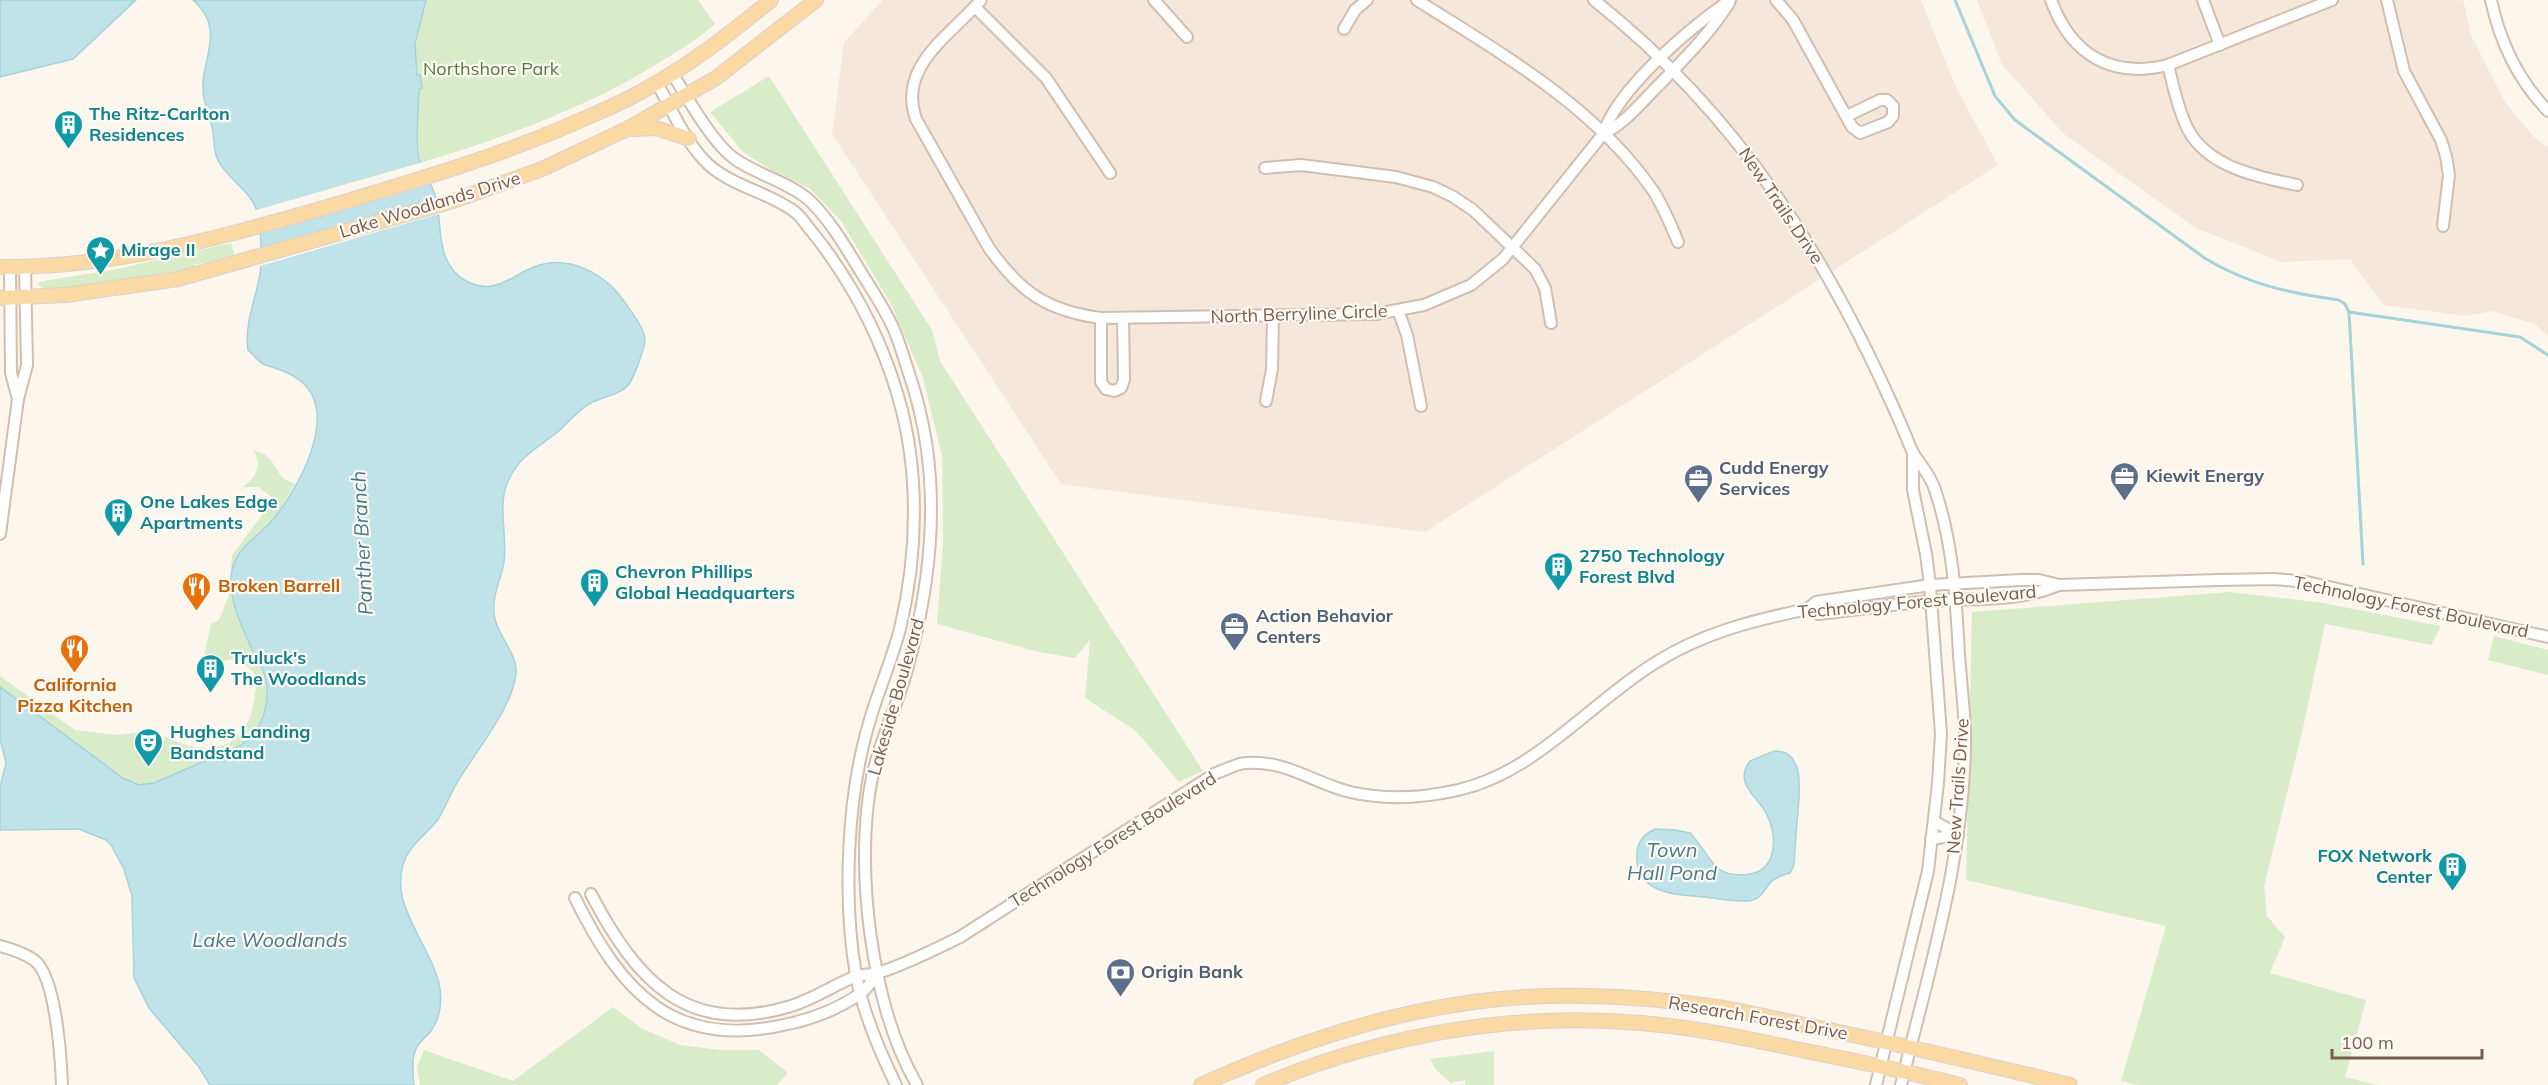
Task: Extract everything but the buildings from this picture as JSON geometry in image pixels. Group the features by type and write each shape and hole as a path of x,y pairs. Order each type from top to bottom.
{"main road":[{"name":"Lake Woodlands Drive","path":"5,268 124,259 228,236 448,172 530,142 611,107 657,83 729,34 771,0"},
{"name":"Lake Woodlands Drive","path":"4,298 128,288 178,279 456,200 542,170 627,129 687,96 757,48 816,0"},
{"path":"627,129 656,128 689,139"},
{"name":"Research Forest Drive","path":"1202,1085 1278,1052 1366,1024 1428,1010 1500,999 1572,997 1641,998 1719,1007 1910,1046 2070,1085"},
{"name":"Research Forest Drive","path":"1263,1085 1344,1056 1432,1034 1503,1024 1561,1022 1638,1023 1709,1031 1881,1066 1903,1078 1960,1085"}],"street":[{"path":"1155,0 1187,37"},
{"path":"1344,28 1355,10 1367,0"},
{"path":"1417,0 1546,84 1604,134 1654,193 1678,242"},
{"name":"New Trails Drive","path":"1594,0 1674,70 1737,141 1770,183 1807,241 1877,368 1913,453 1934,484 1950,549 1955,584 1965,734 1958,835 1949,885 1903,1078"},
{"name":"North Berryline Circle","path":"1604,134 1609,117 1661,57 1709,14 1730,0"},
{"name":"North Berryline Circle","path":"978,3 917,69 911,93 916,119 989,248 1017,283 1046,304 1064,311 1101,318 1123,318 1376,314 1424,305 1471,285 1489,272 1514,248 1604,134 1619,125 1674,70 1716,22 1730,0"},
{"path":"1776,0 1793,20 1847,116"},
{"path":"2051,0 2070,34 2090,54 2103,62 2130,70 2149,70 2168,65 2332,0"},
{"path":"2204,0 2220,45"},
{"path":"2387,0 2404,71 2441,140 2446,156 2449,175 2443,226"},
{"path":"2491,0 2506,48 2515,67 2526,86 2548,111"},
{"path":"978,3 1046,78 1110,173"},
{"path":"2168,65 2185,125 2207,153 2231,166 2297,185"},
{"name":"Lakeside Boulevard","path":"672,73 719,147 735,160 807,198 827,220 844,244 894,330 924,426 932,482 932,539 916,635 872,778 865,831 867,906 887,1019 917,1085"},
{"name":"Lakeside Boulevard","path":"657,83 689,139 704,160 723,174 796,212 828,252 861,306 875,337 897,394 906,429 913,474 914,539 900,630 867,730 856,778 850,827 850,913 856,976 868,1019 896,1085"},
{"path":"1265,168 1300,165 1396,177 1432,187 1473,210 1535,269 1545,288 1551,323"},
{"path":"828,252 844,244"},
{"path":"0,534 18,399 27,365 25,267"},
{"path":"5,268 4,298 11,373 18,399"},
{"path":"1398,310 1417,380 1420,406"},
{"path":"1266,401 1272,369 1273,317"},
{"path":"1101,318 1101,382 1106,389 1114,392 1121,388 1124,380 1123,318"},
{"path":"875,337 894,330"},
{"name":"New Trails Drive","path":"1876,1085 1928,871 1941,734 1930,585 1913,490 1913,453"},
{"name":"Technology Forest Boulevard","path":"591,894 609,926 638,967 672,998 702,1011 732,1015 768,1011 810,999 856,976 878,974 960,937 1216,773 1244,763 1279,764 1350,792 1408,797 1460,790 1511,768 1653,664 1680,648 1732,627 1808,609 1816,602 1930,585 2020,580 2039,580 2059,585 2274,579 2307,582 2548,637"},
{"name":"Technology Forest Boulevard","path":"1808,609 1818,614 1931,601 2013,597 2040,592 2059,585"},
{"path":"900,630 916,635"},
{"path":"1934,821 1958,835"},
{"path":"850,827 865,831"},
{"path":"1932,839 1958,835"},
{"name":"Technology Forest Boulevard","path":"575,898 597,940 628,983 665,1013 696,1027 728,1031 776,1027 829,1010 861,993 878,974"},
{"path":"0,946 15,950 35,961 45,974 52,992 62,1085"}],"shaded area":[{"path":"883,0 1921,0 1956,87 1998,165 1425,532 1061,484 832,134 844,42"},
{"path":"1977,0 2463,0 2471,35 2505,102 2533,136 2548,148 2548,336 2535,324 2492,311 2466,316 2383,305 2350,259 2282,262 2196,228 2064,134 2002,65"}],"green space":[{"name":"Northshore Park","path":"426,0 698,0 715,24 662,61 598,96 511,133 420,163 417,133 419,88 422,87 420,75 417,75 415,39"},
{"path":"769,76 932,330 940,361 1203,771 1179,782 1136,731 1085,698 1090,640 1075,658 1039,652 937,624 943,542 942,456 923,378 891,304 841,221 809,188 771,170 742,151 710,112"},
{"path":"231,243 235,256 194,265 194,268 104,284 43,289 37,283 113,270"},
{"path":"254,451 269,457 282,477 295,484 276,516 250,540 233,594 238,614 265,675 267,696 261,722 243,744 154,783 135,785 0,687 0,676 75,730 117,735 150,731 150,744 163,746 165,736 180,743 209,748 234,740 250,717 256,689 255,675 249,668 233,659 215,662 204,655 211,624 219,620 230,592 232,555 274,499 258,487 243,487 256,471 257,462"},
{"path":"2230,592 2323,603 2441,626 2431,645 2325,624 2304,724 2264,886 2267,916 2285,937 2270,973 2366,1000 2345,1077 2378,1085 2138,1085 2121,1081 2166,926 1966,880 1972,612"},
{"path":"2494,636 2548,650 2548,675 2488,660"},
{"path":"613,1007 641,1028 680,1045 720,1050 759,1050 788,1073 777,1085 420,1085 417,1068 424,1050 513,1081"},
{"path":"1494,1051 1494,1085 1465,1085 1465,1080 1451,1083 1436,1070 1430,1059"}],"water":[{"path":"0,0 136,0 73,59 0,77"},
{"name":"Lake Woodlands","path":"193,0 426,0 415,44 417,75 420,75 422,88 419,89 418,153 435,195 442,243 449,265 468,282 486,286 502,283 547,263 572,264 607,282 624,301 643,331 645,341 641,357 629,384 621,391 594,402 577,413 519,463 505,489 503,509 505,551 494,611 497,626 516,666 513,686 501,714 458,781 443,812 410,850 401,873 401,890 405,907 436,972 441,995 436,1022 415,1051 414,1085 210,1085 199,1067 149,1008 134,978 132,896 124,869 111,845 106,840 79,829 0,830 0,787 6,763 0,739 0,687 123,778 139,785 154,783 245,742 257,729 264,712 267,684 239,619 231,589 232,570 244,547 275,517 294,489 311,453 316,434 317,416 314,399 301,381 281,370 263,364 248,350 249,321 261,268 258,215 249,197 223,169 215,153 212,125 203,89 211,37 204,13"},
{"name":"Town Hall Pond","path":"1774,751 1791,757 1798,774 1799,794 1794,865 1790,873 1774,879 1761,895 1751,901 1682,895 1659,890 1650,885 1642,877 1638,867 1637,850 1642,839 1655,829 1690,833 1714,864 1727,873 1750,874 1765,866 1772,852 1771,825 1744,777 1750,761"}],"pier":[{"path":"423,162 434,183 257,235 253,211"},
{"path":"439,197 442,213 257,267 257,249"}],"waterway":[{"path":"1955,0 1995,96 2015,120 2206,259 2222,268 2270,287 2339,300 2345,304 2349,312 2363,564"},
{"path":"2349,312 2520,337 2548,355"}],"place":[{"name":"The Ritz-Carlton Residences","path":"68,150"},
{"name":"Mirage II","path":"100,276"},
{"name":"Kiewit Energy","path":"2125,502"},
{"name":"Cudd Energy Services","path":"1698,504"},
{"name":"One Lakes Edge Apartments","path":"119,538"},
{"name":"2750 Technology Forest Blvd","path":"1558,592"},
{"name":"Chevron Phillips Global Headquarters","path":"594,608"},
{"name":"Broken Barrell","path":"197,612"},
{"name":"Action Behavior Centers","path":"1235,652"},
{"name":"California Pizza Kitchen","path":"75,674"},
{"name":"Truluck's The Woodlands","path":"210,694"},
{"name":"Hughes Landing Bandstand","path":"149,768"},
{"name":"FOX Network Center","path":"2453,892"},
{"name":"Origin Bank","path":"1120,998"}],"water label":[{"name":"Panther Branch","path":"362,543"}]}
